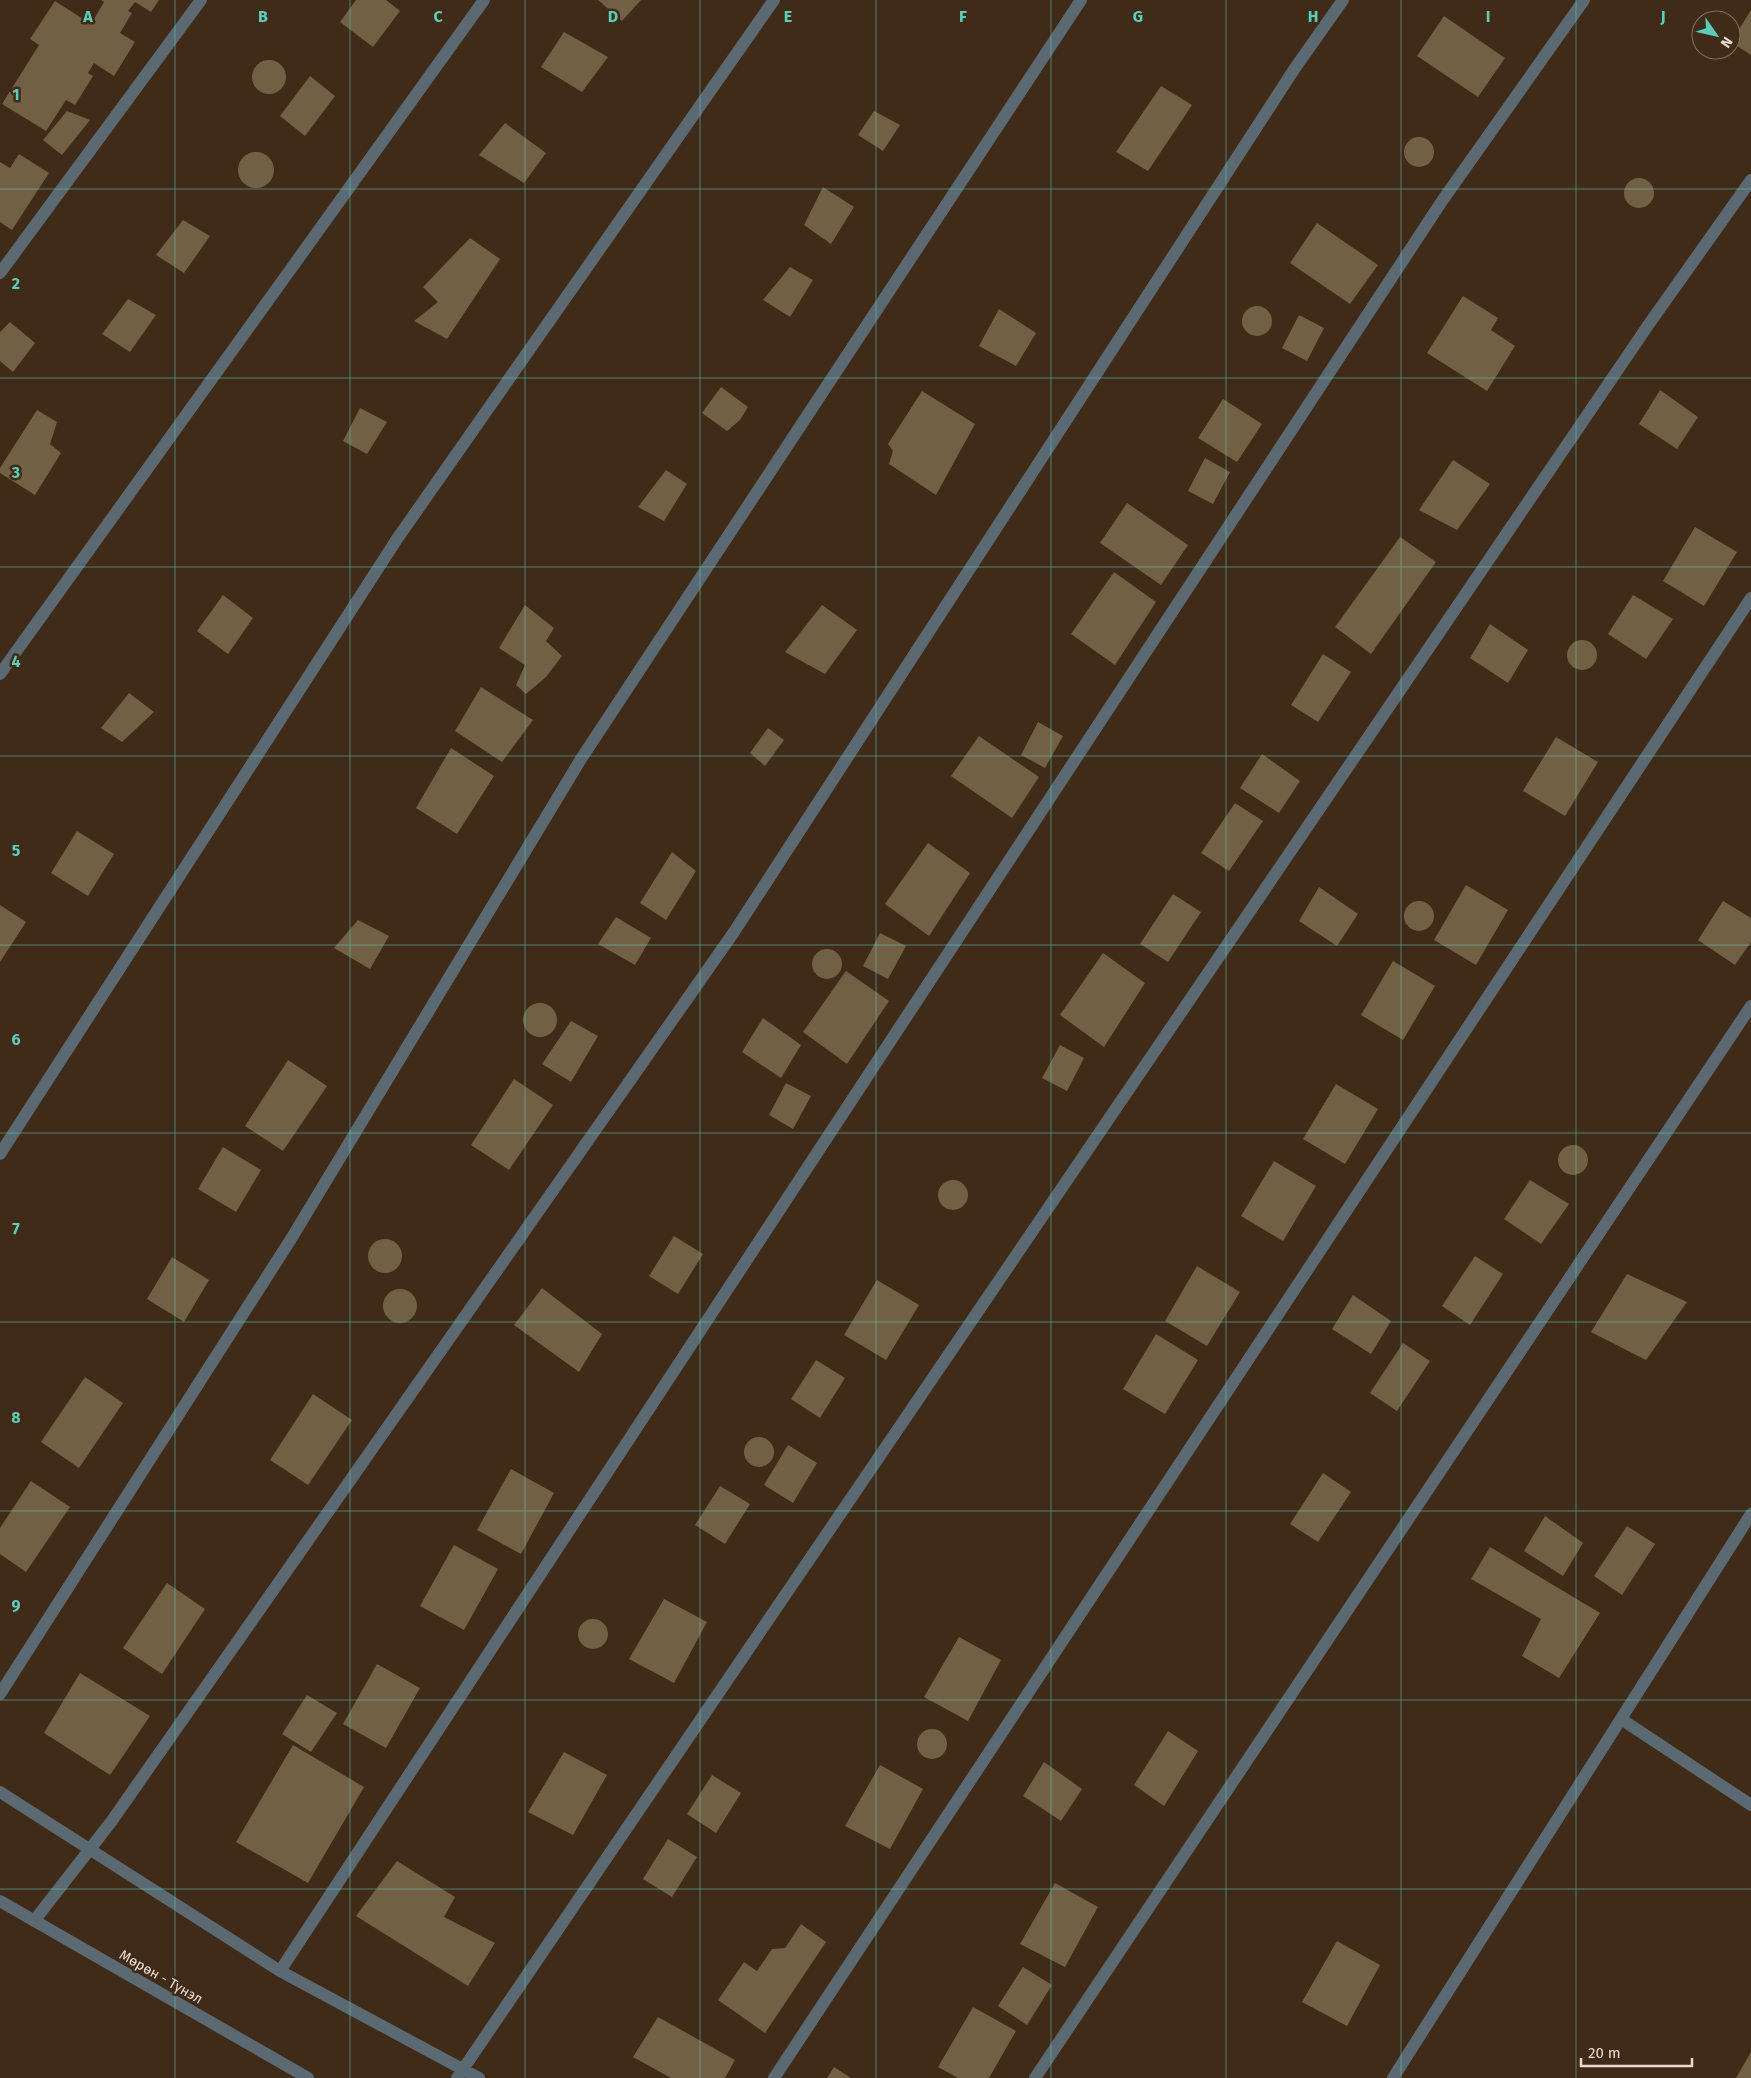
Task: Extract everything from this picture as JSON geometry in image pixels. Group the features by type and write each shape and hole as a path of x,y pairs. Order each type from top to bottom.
{"street":[{"path":"0,273 201,0"},
{"path":"0,674 484,0"},
{"path":"0,1154 397,539 774,0"},
{"path":"0,1694 291,1239 581,759 1081,0"},
{"path":"34,1921 123,1806 734,932 1295,68 1343,0"},
{"path":"280,1971 1442,201 1584,0"},
{"path":"459,2074 1649,324 1751,180"},
{"path":"774,2078 1751,598"},
{"path":"1035,2078 1751,1006"},
{"path":"1393,2078 1751,1514"},
{"path":"1621,1719 1751,1805"},
{"path":"0,1792 280,1971 459,2074 479,2078"},
{"name":"Мөрөн - Түнэл","path":"0,1901 304,2077"}],"building":[{"path":"101,0 159,0 151,12 135,2 128,11 132,13 120,33 135,42 114,76 94,63 88,73 93,76 75,105 66,100 46,131 2,104 39,45 30,39 55,1 91,24 104,2"},
{"path":"356,0 386,0 400,11 373,47 340,22"},
{"path":"598,0 641,0 622,21"},
{"path":"1751,10 1751,55 1741,48 1741,26"},
{"path":"1444,16 1505,58 1478,97 1417,56"},
{"path":"564,32 608,57 582,92 541,67"},
{"path":"269,60 276,61 281,65 285,70 285,84 281,89 276,93 269,94 262,93 257,89 253,84 252,77 253,70 257,65 262,61"},
{"path":"310,76 335,96 305,136 280,116"},
{"path":"1161,86 1192,105 1148,171 1116,152"},
{"path":"67,111 90,120 62,155 43,140"},
{"path":"874,111 900,125 883,151 858,135"},
{"path":"505,123 546,153 524,183 479,155"},
{"path":"1419,137 1430,141 1434,152 1430,163 1419,167 1408,163 1404,152 1408,141"},
{"path":"256,152 269,157 274,170 269,183 256,188 243,183 238,170 243,157"},
{"path":"19,154 49,173 12,230 0,222 0,162 10,168"},
{"path":"1639,178 1650,182 1654,193 1650,204 1639,208 1628,204 1624,193 1628,182"},
{"path":"823,187 854,207 831,244 804,225"},
{"path":"183,220 210,236 184,273 156,255"},
{"path":"1317,223 1378,265 1350,304 1290,263"},
{"path":"470,238 500,259 447,339 414,321 438,302 423,287"},
{"path":"790,267 813,280 790,317 763,300"},
{"path":"1463,296 1498,318 1491,330 1515,346 1487,391 1427,353"},
{"path":"128,299 156,315 130,352 102,334"},
{"path":"1257,306 1268,310 1272,321 1268,332 1257,336 1246,332 1242,321 1246,310"},
{"path":"999,309 1036,333 1016,366 979,346"},
{"path":"1299,315 1324,328 1307,361 1282,348"},
{"path":"10,322 35,343 13,372 0,361 0,332"},
{"path":"721,387 748,407 740,420 727,431 702,413"},
{"path":"1660,390 1698,417 1677,449 1639,424"},
{"path":"922,391 975,424 936,495 889,464 893,451 888,444"},
{"path":"1223,399 1262,424 1237,462 1198,438"},
{"path":"360,408 387,422 367,454 343,441"},
{"path":"37,410 57,422 50,444 61,453 35,495 0,473 0,468"},
{"path":"1205,458 1230,472 1213,504 1188,491"},
{"path":"1453,460 1490,484 1457,530 1419,510"},
{"path":"666,470 687,484 664,521 638,507"},
{"path":"1127,503 1188,545 1161,585 1100,543"},
{"path":"1695,527 1737,552 1704,606 1663,581"},
{"path":"1400,537 1436,562 1371,654 1335,627"},
{"path":"1114,572 1156,602 1115,665 1071,634"},
{"path":"223,595 253,618 228,654 197,631"},
{"path":"1633,595 1673,619 1646,659 1608,634"},
{"path":"525,605 554,628 546,641 562,656 546,677 526,694 516,685 525,665 499,648"},
{"path":"822,605 857,630 825,674 785,652"},
{"path":"1490,624 1528,650 1508,683 1470,658"},
{"path":"1582,640 1593,644 1597,655 1593,666 1582,670 1571,666 1567,655 1571,644"},
{"path":"1323,654 1351,672 1318,722 1291,705"},
{"path":"481,687 533,720 502,762 455,731"},
{"path":"129,693 154,712 122,742 101,728"},
{"path":"1038,722 1063,736 1045,768 1021,755"},
{"path":"768,728 784,740 765,766 750,753"},
{"path":"979,736 1039,777 1012,818 951,776"},
{"path":"1556,737 1598,762 1565,816 1523,791"},
{"path":"451,748 494,776 457,834 416,808"},
{"path":"1262,754 1300,781 1279,813 1240,788"},
{"path":"1235,803 1263,821 1229,871 1201,853"},
{"path":"77,831 114,854 88,896 51,873"},
{"path":"928,843 970,873 929,936 885,904"},
{"path":"672,852 696,871 666,920 640,903"},
{"path":"1466,885 1508,910 1476,965 1434,940"},
{"path":"1319,887 1358,914 1337,946 1299,921"},
{"path":"1173,894 1201,912 1168,962 1140,944"},
{"path":"1419,901 1430,905 1434,916 1430,927 1419,931 1408,927 1404,916 1408,905"},
{"path":"1723,901 1751,918 1751,942 1735,965 1698,940"},
{"path":"0,905 26,922 0,962"},
{"path":"616,917 651,938 635,965 598,944"},
{"path":"358,920 389,936 370,969 334,948"},
{"path":"880,933 906,946 888,979 863,966"},
{"path":"827,949 838,953 842,964 838,975 827,979 816,975 812,964 816,953"},
{"path":"1103,953 1145,983 1104,1047 1060,1015"},
{"path":"1393,961 1435,986 1403,1040 1361,1015"},
{"path":"846,971 889,1001 847,1064 803,1032"},
{"path":"540,1003 552,1008 557,1020 552,1032 540,1037 528,1032 523,1020 528,1008"},
{"path":"763,1018 801,1045 781,1078 742,1052"},
{"path":"571,1021 598,1036 571,1082 542,1064"},
{"path":"1060,1045 1084,1058 1067,1091 1042,1078"},
{"path":"288,1060 327,1086 283,1151 245,1126"},
{"path":"514,1079 553,1105 509,1170 471,1145"},
{"path":"786,1083 811,1096 793,1129 769,1115"},
{"path":"1336,1084 1378,1109 1345,1164 1303,1139"},
{"path":"1573,1145 1584,1149 1588,1160 1584,1171 1573,1175 1562,1171 1558,1160 1562,1149"},
{"path":"223,1147 261,1170 236,1212 198,1189"},
{"path":"1274,1161 1316,1186 1283,1241 1241,1216"},
{"path":"953,1180 964,1184 968,1195 964,1206 953,1210 942,1206 938,1195 942,1184"},
{"path":"1530,1180 1569,1204 1541,1244 1504,1219"},
{"path":"674,1236 703,1254 678,1294 649,1276"},
{"path":"385,1239 397,1244 402,1256 397,1268 385,1273 373,1268 368,1256 373,1244"},
{"path":"1475,1256 1503,1274 1470,1325 1442,1306"},
{"path":"172,1257 209,1280 184,1322 147,1299"},
{"path":"1197,1266 1240,1292 1207,1346 1165,1321"},
{"path":"1627,1274 1687,1302 1646,1360 1591,1332"},
{"path":"877,1280 919,1305 886,1360 844,1335"},
{"path":"542,1288 602,1334 579,1372 514,1325"},
{"path":"400,1289 412,1294 417,1306 412,1318 400,1323 388,1318 383,1306 388,1294"},
{"path":"1353,1295 1391,1321 1371,1354 1332,1329"},
{"path":"1156,1334 1198,1360 1165,1414 1123,1389"},
{"path":"1403,1343 1430,1361 1397,1411 1370,1393"},
{"path":"816,1360 845,1378 820,1418 791,1399"},
{"path":"85,1377 123,1403 79,1468 41,1442"},
{"path":"313,1394 352,1420 308,1485 270,1460"},
{"path":"759,1437 770,1441 774,1452 770,1463 759,1467 748,1463 744,1452 748,1441"},
{"path":"788,1445 817,1463 793,1503 764,1485"},
{"path":"511,1469 554,1493 521,1554 477,1530"},
{"path":"1323,1473 1351,1492 1318,1542 1290,1524"},
{"path":"31,1481 70,1507 26,1572 0,1554 0,1528"},
{"path":"720,1486 750,1504 725,1544 695,1525"},
{"path":"1545,1516 1583,1543 1563,1576 1524,1551"},
{"path":"1627,1526 1655,1544 1622,1595 1594,1576"},
{"path":"454,1545 498,1569 464,1630 420,1606"},
{"path":"1490,1547 1600,1613 1559,1678 1522,1656 1541,1619 1471,1579"},
{"path":"167,1583 205,1609 162,1674 123,1648"},
{"path":"664,1599 707,1622 674,1683 629,1659"},
{"path":"593,1619 604,1623 608,1634 604,1645 593,1649 582,1645 578,1634 582,1623"},
{"path":"959,1637 1001,1660 968,1721 924,1697"},
{"path":"377,1664 420,1688 386,1748 343,1724"},
{"path":"80,1673 150,1716 110,1775 44,1733"},
{"path":"307,1695 337,1713 311,1752 282,1734"},
{"path":"932,1729 943,1733 947,1744 943,1755 932,1759 921,1755 917,1744 921,1733"},
{"path":"1168,1731 1198,1751 1164,1806 1134,1785"},
{"path":"293,1745 364,1787 308,1883 236,1842"},
{"path":"564,1752 607,1775 573,1835 528,1812"},
{"path":"1044,1762 1082,1789 1061,1821 1023,1796"},
{"path":"880,1765 923,1789 890,1849 845,1826"},
{"path":"712,1775 741,1793 716,1833 687,1814"},
{"path":"668,1839 697,1857 672,1897 643,1879"},
{"path":"397,1861 455,1897 444,1917 495,1943 468,1986 356,1916"},
{"path":"1055,1883 1098,1907 1065,1967 1020,1944"},
{"path":"801,1924 826,1942 765,2033 718,2000 744,1962 757,1971 772,1949 785,1948"},
{"path":"1337,1941 1380,1965 1347,2026 1302,2002"},
{"path":"1023,1967 1052,1985 1027,2025 998,2006"},
{"path":"973,2007 1016,2031 989,2078 958,2078 938,2067"},
{"path":"658,2017 735,2060 725,2078 671,2078 633,2057"},
{"path":"1751,2052 1751,2078 1736,2078"},
{"path":"834,2067 851,2078 827,2078"}]}
